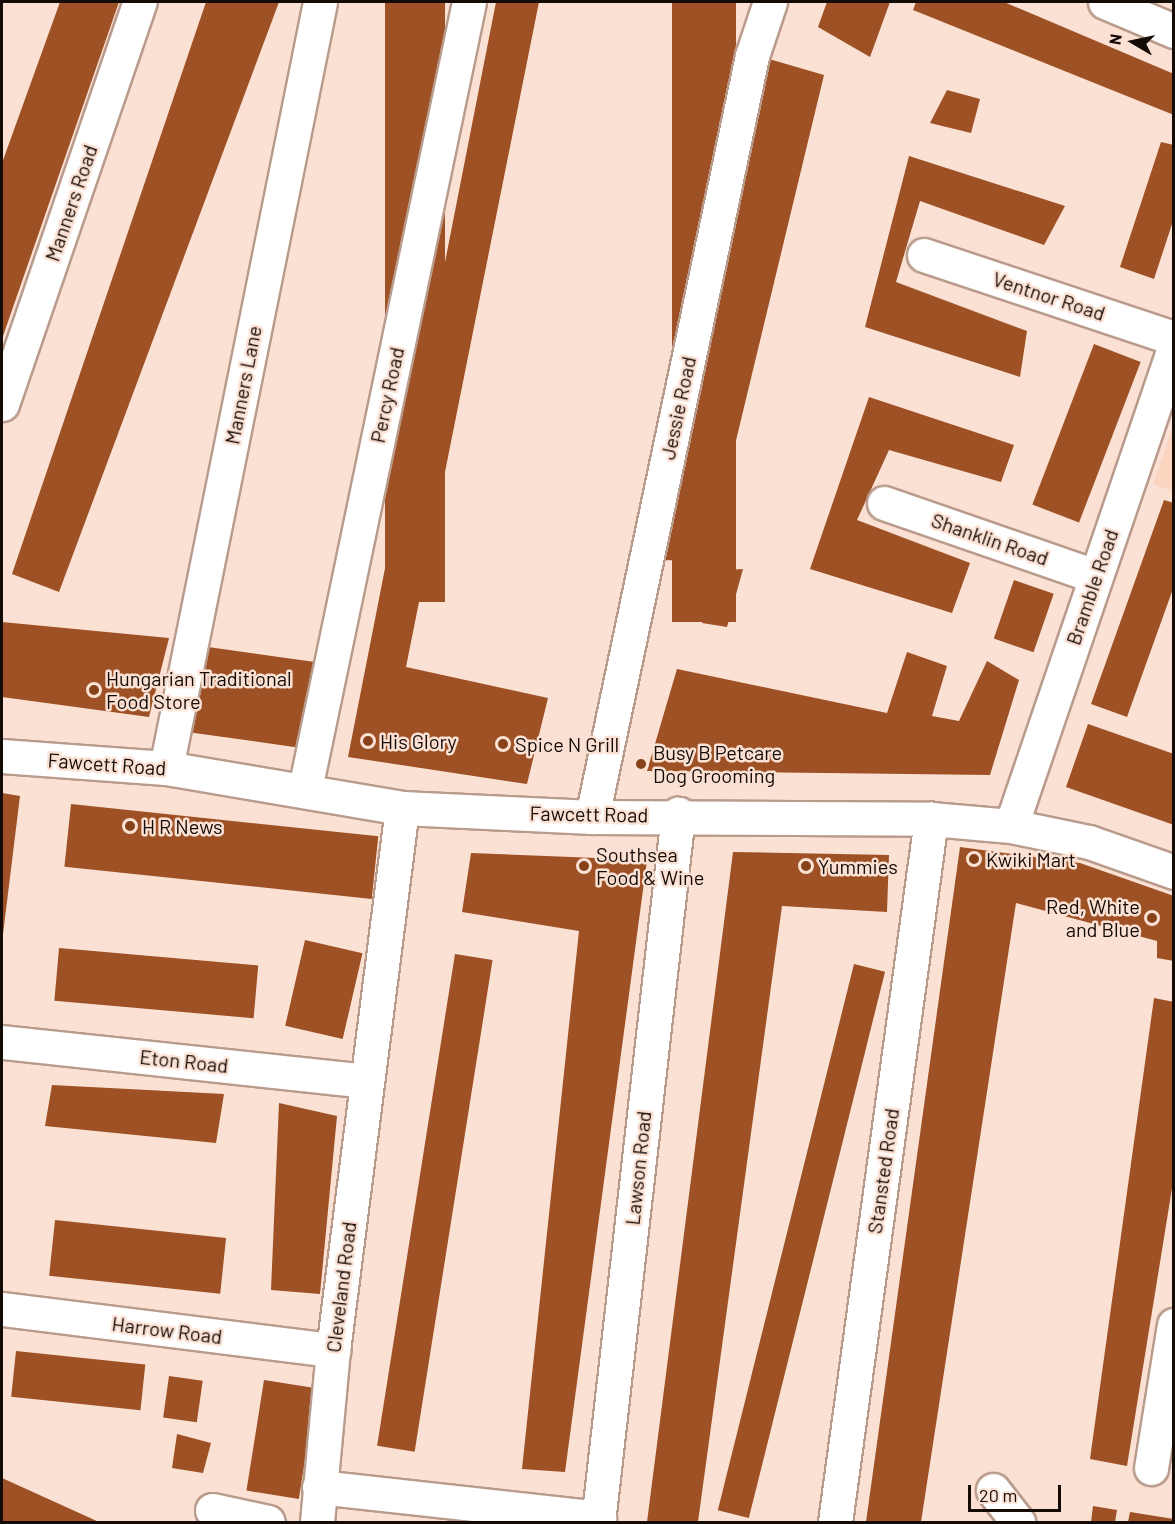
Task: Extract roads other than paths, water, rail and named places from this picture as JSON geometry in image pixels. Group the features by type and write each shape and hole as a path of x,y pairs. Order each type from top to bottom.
{"street":[{"name":"Manners Road","path":"2,404 140,2"},
{"name":"Manners Lane","path":"166,768 320,2"},
{"name":"Percy Road","path":"305,789 469,2"},
{"name":"Jessie Road","path":"592,817 752,56 770,2"},
{"path":"1105,2 1173,31"},
{"name":"Ventnor Road","path":"924,255 1173,338"},
{"name":"Bramble Road","path":"1011,826 1173,348"},
{"name":"Shanklin Road","path":"884,503 1095,576"},
{"name":"Fawcett Road","path":"2,756 166,768 305,789 402,808 592,817 678,814 931,819 1011,826 1089,843 1173,872"},
{"name":"Cleveland Road","path":"317,1522 333,1350 402,808"},
{"name":"Lawson Road","path":"598,1520 678,814"},
{"name":"Stansted Road","path":"835,1522 931,819"},
{"name":"Eton Road","path":"2,1042 367,1081"},
{"name":"Harrow Road","path":"2,1309 333,1350"},
{"path":"1151,1468 1172,1339"},
{"path":"319,1487 598,1520"},
{"path":"993,1490 1018,1522"},
{"path":"212,1510 268,1522"}],"place":[{"name":"Hungarian Traditional Food Store","path":"94,690"},
{"name":"His Glory","path":"368,741"},
{"name":"Spice N Grill","path":"503,744"},
{"name":"Busy B Petcare Dog Grooming","path":"641,764"},
{"name":"H R News","path":"130,826"},
{"name":"Kwiki Mart","path":"974,859"},
{"name":"Southsea Food & Wine","path":"584,866"},
{"name":"Yummies","path":"806,866"},
{"name":"Red, White and Blue","path":"1152,918"}]}
